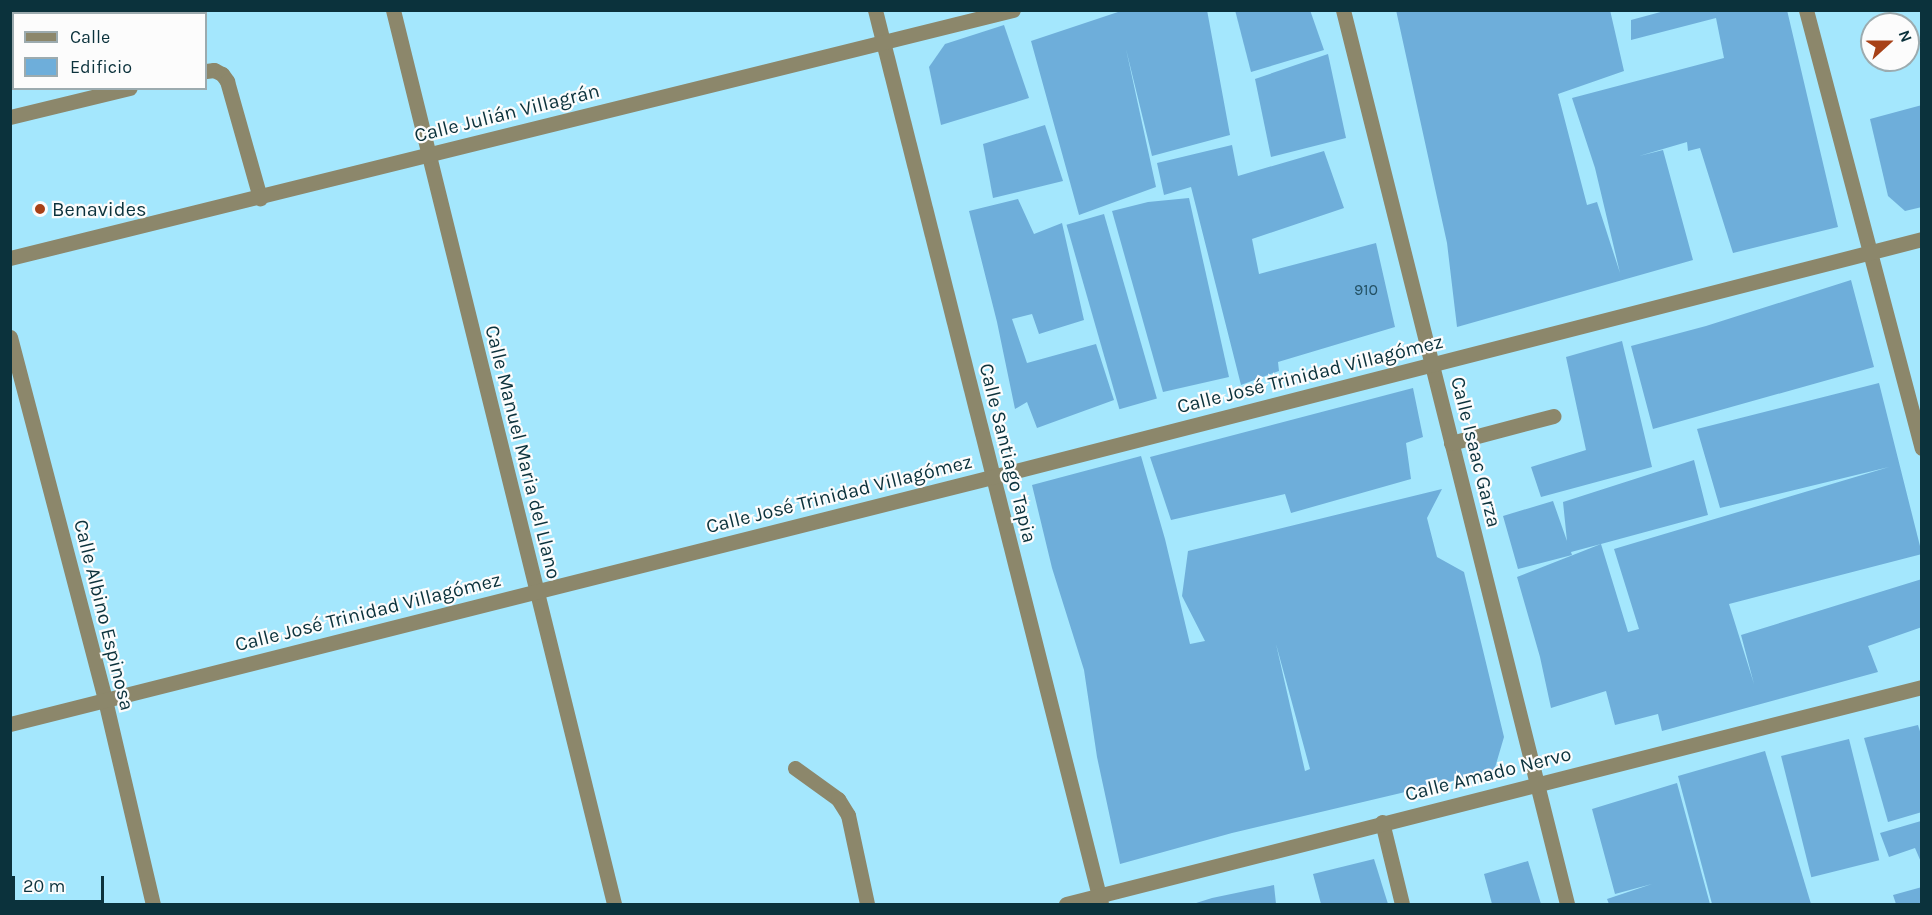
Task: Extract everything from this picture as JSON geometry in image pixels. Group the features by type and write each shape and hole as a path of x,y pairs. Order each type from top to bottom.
{"street":[{"name":"Calle Manuel Maria del Llano","path":"393,10 614,904"},
{"name":"Calle Santiago Tapia","path":"875,10 1100,900"},
{"name":"Calle Julián Villagrán","path":"10,258 1013,10"},
{"name":"Calle Isaac Garza","path":"1343,10 1567,904"},
{"path":"1806,10 1870,252 1919,423 1922,448"},
{"path":"207,71 214,70 222,74 227,81 260,198"},
{"path":"10,117 122,90"},
{"name":"Calle José Trinidad Villagómez","path":"10,724 992,477 1922,239"},
{"name":"Calle Albino Espinosa","path":"10,337 105,700 153,904"},
{"path":"1451,443 1553,416"},
{"name":"Calle Amado Nervo","path":"1066,904 1100,900 1382,822 1922,687"},
{"path":"795,768 838,799 848,815 867,904"},
{"path":"1382,822 1402,904"}],"building":[{"path":"1207,10 1230,135 1152,156 1126,49 1156,187 1079,215 1031,41 1118,12"},
{"path":"1235,10 1310,10 1324,50 1251,72"},
{"path":"1396,10 1610,10 1624,71 1558,94 1587,205 1597,202 1620,273 1595,168 1572,98 1724,58 1716,18 1631,40 1631,20 1668,10 1787,10 1838,227 1733,253 1700,148 1688,151 1687,142 1639,156 1663,150 1693,260 1457,327 1447,243"},
{"path":"1004,25 1029,98 941,125 929,67 945,44"},
{"path":"1328,54 1346,138 1271,157 1255,79"},
{"path":"1922,105 1922,207 1905,211 1888,196 1870,119"},
{"path":"1045,125 1063,181 993,198 983,144"},
{"path":"1232,145 1238,176 1324,151 1344,208 1252,239 1259,274 1376,243 1395,327 1278,362 1279,371 1241,385 1191,187 1164,195 1157,163"},
{"path":"1189,198 1229,377 1163,392 1112,211 1148,202"},
{"path":"1018,199 1034,234 1062,223 1084,320 1039,334 1032,314 1012,319 1027,363 1096,344 1114,400 1037,428 1027,402 1015,409 997,322 969,211"},
{"path":"1104,214 1157,399 1119,409 1067,225"},
{"path":"1851,280 1874,367 1653,429 1631,346 1706,326"},
{"path":"1622,341 1652,467 1541,497 1531,467 1586,450 1566,357"},
{"path":"1879,383 1922,554 1729,604 1754,684 1741,635 1922,579 1922,627 1868,646 1878,672 1662,731 1658,714 1615,725 1606,691 1551,708 1540,657 1517,577 1601,544 1628,632 1639,629 1614,549 1889,467 1720,508 1697,429"},
{"path":"1413,388 1423,437 1406,443 1411,479 1291,513 1285,494 1171,520 1150,457"},
{"path":"1141,456 1165,539 1190,644 1205,641 1182,596 1188,551 1442,489 1427,518 1437,557 1464,572 1504,737 1494,771 1232,833 1120,864 1097,757 1084,670 1052,568 1032,485","holes":["1276,644 1310,769 1305,771"]},
{"path":"1694,460 1708,515 1571,552 1572,555 1518,569 1503,516 1553,501 1567,541 1563,502"},
{"path":"1918,725 1922,738 1922,812 1888,822 1864,738"},
{"path":"1849,739 1879,860 1811,877 1781,756"},
{"path":"1765,751 1811,904 1712,904 1678,776"},
{"path":"1677,783 1710,904 1609,904 1607,899 1652,884 1615,894 1592,809"},
{"path":"1921,821 1921,862 1915,848 1889,857 1880,833"},
{"path":"1374,859 1388,904 1321,904 1313,874"},
{"path":"1528,861 1541,904 1492,904 1484,874"},
{"path":"1274,885 1276,904 1193,904 1212,898"},
{"path":"1922,887 1922,904 1896,904 1893,895"}],"place":[{"name":"Benavides","path":"40,209"}]}
